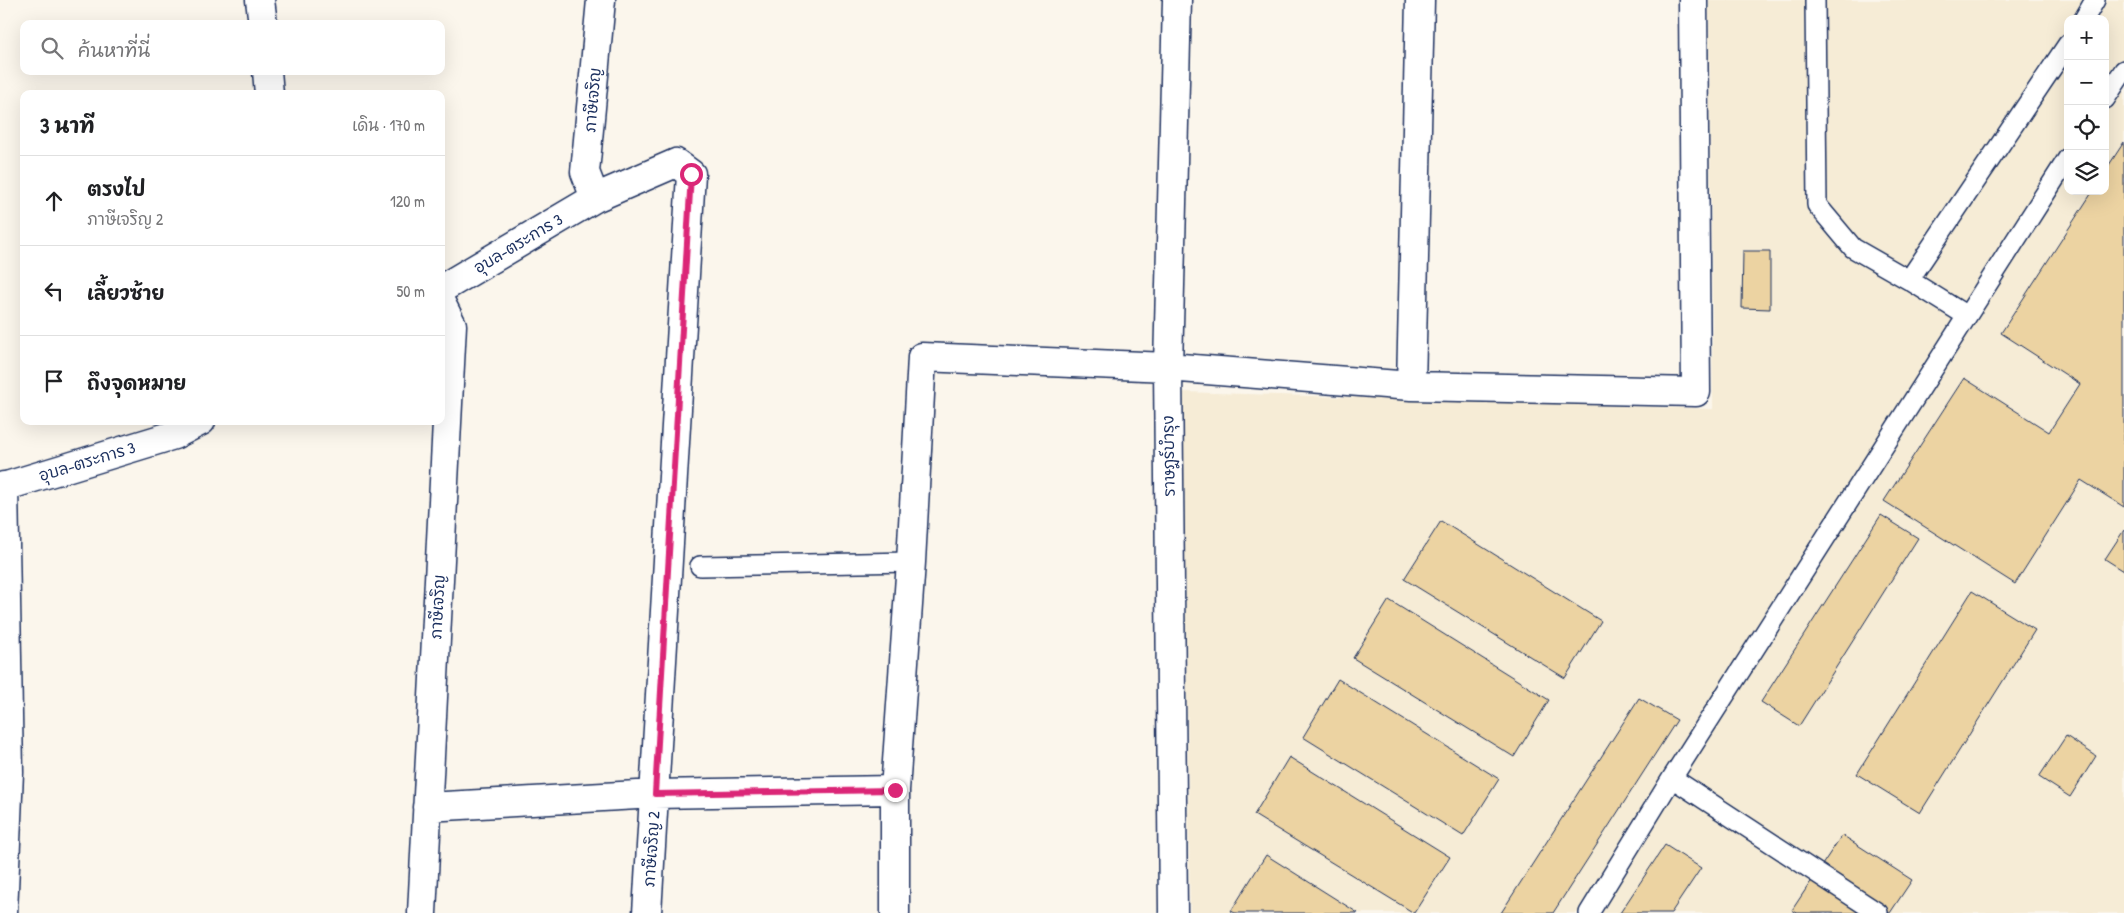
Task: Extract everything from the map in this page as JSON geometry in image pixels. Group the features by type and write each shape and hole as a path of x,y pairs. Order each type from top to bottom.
{"street":[{"path":"260,0 262,20"},
{"name":"ภาษีเจริญ","path":"595,198 585,172 601,0"},
{"name":"ราษฎร์บำรุง","path":"1173,913 1168,367 1177,0"},
{"path":"1411,386 1420,0"},
{"path":"895,913 895,790 911,562 922,357 1168,367 1411,386 1696,392 1693,0"},
{"path":"267,75 269,90"},
{"name":"ภาษีเจริญ 2","path":"595,198 676,162 691,174 647,913"},
{"name":"อุบล-ตระการ 3","path":"445,287 595,198"},
{"name":"ภาษีเจริญ","path":"422,913 452,325 445,311"},
{"name":"อุบล-ตระการ 3","path":"2,487 174,435 193,425"},
{"path":"2,487 9,772 3,913"},
{"path":"427,807 655,794 895,790"}],"lane":[{"path":"1815,0 1818,205 1853,248 1967,316"},
{"path":"2086,15 2095,0"},
{"path":"1909,280 2064,50"},
{"path":"2109,93 2124,70"},
{"path":"1589,913 1672,778 2064,164"},
{"path":"700,566 911,562"},
{"path":"1672,778 1878,913"}],"shaded area":[{"path":"1709,0 2124,0 2124,913 1190,913 1183,392 1713,409"}],"building":[{"path":"2124,142 2124,507 2081,480 2015,584 1884,501 1964,378 2049,432 2080,384 2001,333 2090,195 2109,195 2109,165"},
{"path":"1743,251 1770,251 1770,309 1742,308"},
{"path":"1881,515 1918,538 1799,726 1761,702"},
{"path":"1441,521 1601,621 1565,678 1404,579"},
{"path":"2124,530 2124,571 2105,559"},
{"path":"1972,591 2035,630 1920,813 1857,774"},
{"path":"1389,600 1549,700 1514,757 1353,658"},
{"path":"1338,679 1499,779 1463,836 1303,737"},
{"path":"1639,698 1677,720 1553,913 1501,913"},
{"path":"2066,736 2096,756 2070,797 2039,777"},
{"path":"1289,757 1450,857 1414,913 1254,815"},
{"path":"1842,835 1912,880 1890,913 1797,913 1792,910"},
{"path":"1665,845 1701,868 1671,913 1620,913"},
{"path":"1266,855 1358,913 1235,913 1231,911"}],"route":[{"path":"691,174 655,794 895,790"}]}
